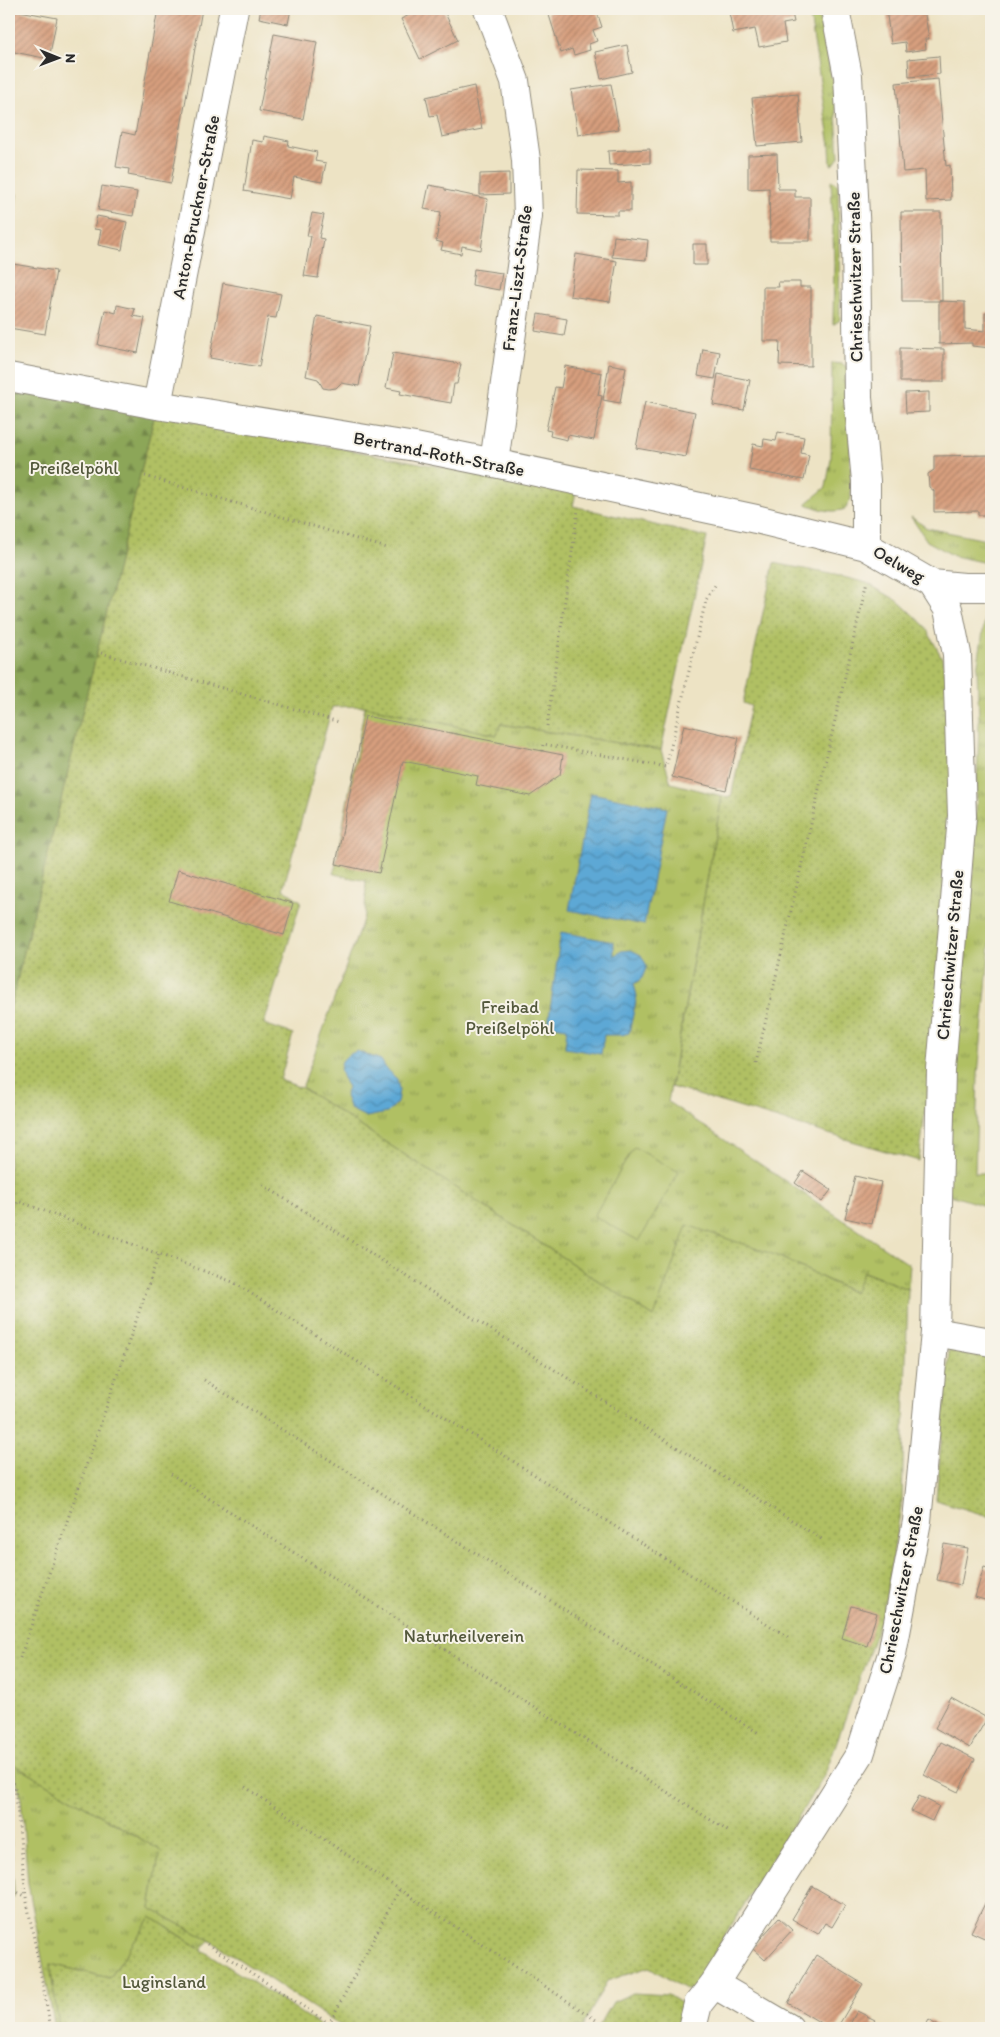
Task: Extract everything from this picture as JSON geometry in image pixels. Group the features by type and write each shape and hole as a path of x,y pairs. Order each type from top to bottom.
{"street":[{"name":"Anton-Bruckner-Straße","path":"157,405 234,9"},
{"name":"Franz-Liszt-Straße","path":"488,9 515,81 526,160 528,216 494,463"},
{"name":"Chrieschwitzer Straße","path":"835,9 848,86 856,235 858,398 866,481 866,546"},
{"name":"Bertrand-Roth-Straße","path":"9,377 157,405 415,447 756,519 866,546"},
{"name":"Oelweg","path":"866,546 932,584 991,587"},
{"name":"Chrieschwitzer Straße","path":"692,2028 698,2004 714,1984 860,1754 892,1654 917,1520 936,1332 941,1070 962,816 957,654 948,609 932,584"},
{"path":"936,1332 991,1342"},
{"path":"714,1984 789,2028"}],"path":[{"path":"145,476 386,548"},
{"path":"547,726 578,507 584,482"},
{"path":"756,1063 867,583 866,546"},
{"path":"542,751 543,744 666,768 706,600 717,582"},
{"path":"101,653 339,722"},
{"path":"263,1184 823,1540"},
{"path":"9,1227 18,1201 233,1282 790,1639"},
{"path":"20,1658 159,1254"},
{"path":"204,1380 760,1734"},
{"path":"171,1474 728,1831"},
{"path":"9,1774 15,1786 26,1897 51,2028"},
{"path":"245,1787 596,2020"},
{"path":"9,1888 26,1897"},
{"path":"329,2024 399,1890"},
{"path":"207,1944 336,2028"}],"green space":[{"path":"809,9 817,9 834,87 839,157 831,165 830,146"},
{"path":"831,180 838,185 840,320 833,325 834,263"},
{"path":"9,193 17,194 9,244"},
{"path":"832,363 842,364 849,368 851,499 845,509 835,511 806,504 826,487 831,459"},
{"name":"Preißelpöhl","path":"9,390 155,414 9,1014"},
{"name":"Naturheilverein","path":"155,414 576,492 573,506 707,537 661,750 501,724 497,735 365,706 332,707 283,889 301,901 264,1024 293,1034 280,1080 302,1088 654,1317 687,1225 775,1255 854,1293 863,1272 908,1289 902,1501 883,1614 825,1774 690,1992 649,1967 607,1981 582,2028 344,2028 211,1941 150,1908 160,1850 13,1764 9,1757 9,1014"},
{"path":"911,517 927,528 991,541 991,564 954,556 927,541"},
{"path":"774,563 867,583 898,601 925,626 942,658 950,693 955,807 933,1045 919,1161 671,1087 722,796 731,797 751,706 743,703"},
{"path":"991,606 991,933 978,1075 975,1173 991,1173 991,1208 944,1193 975,853 979,719 977,670 986,612"},
{"name":"Freibad Preißelpöhl","path":"365,706 497,735 500,724 661,750 671,783 722,796 668,1102 910,1265 908,1289 864,1272 855,1293 775,1255 654,1317 302,1088 365,914 366,881 334,874"},
{"path":"634,1147 679,1172 639,1241 594,1216"},
{"path":"950,1341 991,1350 991,1517 936,1500"},
{"path":"13,1764 160,1850 150,1908 211,1941 202,1949 151,1917 110,1978 50,1964 59,2028 55,2028 28,1883 21,1799"},
{"path":"9,1813 14,1891 14,1897 9,1894"},
{"name":"Luginsland","path":"151,1917 324,2028 59,2028 50,1964 110,1978"},
{"path":"633,1993 668,1995 686,2007 682,2028 598,2028 613,2002"}],"water":[{"path":"591,793 667,808 644,925 569,910"},
{"path":"561,932 614,942 614,956 621,951 631,950 641,955 647,966 642,978 634,984 637,996 629,1033 604,1035 601,1054 565,1048 567,1028 548,1025"},
{"path":"357,1051 381,1060 387,1070 397,1079 399,1090 397,1103 387,1113 366,1117 350,1109 345,1096 348,1087 340,1070 342,1061"}],"building":[{"path":"9,9 57,18 49,59 9,51"},
{"path":"158,9 202,9 171,183 128,175 129,169 116,167 122,132 135,135"},
{"path":"261,9 291,9 288,24 259,18"},
{"path":"422,9 443,9 458,40 420,59 401,19"},
{"path":"558,9 587,9 587,11 596,9 602,27 593,30 597,41 589,44 590,50 574,55 572,49 561,53 548,12"},
{"path":"732,9 791,9 794,22 783,24 786,42 759,47 755,29 733,33 729,12 733,11"},
{"path":"886,9 924,9 929,39 925,39 926,49 906,52 905,42 891,44"},
{"path":"274,34 317,42 303,119 259,111"},
{"path":"627,45 632,72 601,79 595,52"},
{"path":"939,56 940,74 909,77 908,59"},
{"path":"938,79 946,166 950,165 951,200 926,201 925,170 903,172 896,83"},
{"path":"611,84 619,129 578,135 571,90"},
{"path":"474,86 482,129 442,137 437,115 430,116 426,97"},
{"path":"798,94 802,142 757,146 752,98"},
{"path":"264,136 289,141 288,146 317,152 315,161 326,163 322,182 294,177 290,199 244,191 252,140 263,142"},
{"path":"650,149 650,163 609,165 608,151"},
{"path":"777,154 778,189 795,189 795,197 810,197 810,241 770,241 769,188 748,189 748,155"},
{"path":"578,170 618,171 618,183 631,182 631,211 618,211 618,215 577,214"},
{"path":"509,173 509,194 480,195 480,174"},
{"path":"429,185 488,199 481,250 462,246 461,254 441,250 443,243 436,241 441,212 424,209"},
{"path":"102,186 137,192 133,216 98,210"},
{"path":"901,212 941,212 942,301 902,301"},
{"path":"312,213 324,215 319,238 324,239 318,278 304,276 311,236 307,236"},
{"path":"97,216 127,222 122,250 98,245 101,230 94,229"},
{"path":"614,236 648,240 646,260 612,257"},
{"path":"693,244 707,244 707,265 693,265"},
{"path":"576,254 617,261 610,302 570,296"},
{"path":"13,264 56,271 45,334 9,328 9,290"},
{"path":"474,269 502,273 499,290 472,285"},
{"path":"778,282 800,282 800,287 811,287 811,366 779,365 780,341 763,341 763,287 779,287"},
{"path":"223,283 281,294 276,318 268,317 259,367 210,358"},
{"path":"939,301 965,302 965,329 985,331 985,313 991,313 991,348 972,346 972,343 939,344"},
{"path":"117,305 135,309 133,316 145,318 138,353 98,345 105,310 116,313"},
{"path":"538,314 567,319 564,336 535,331"},
{"path":"317,316 370,326 359,386 341,383 336,388 323,388 318,379 306,376"},
{"path":"900,348 944,349 944,382 900,382"},
{"path":"703,349 720,352 715,379 698,376"},
{"path":"393,353 461,364 457,384 454,384 451,403 400,394 401,391 386,388"},
{"path":"609,364 626,367 620,403 603,400"},
{"path":"565,366 602,373 598,395 602,396 594,440 568,435 567,440 550,436 551,431 546,430 555,387 561,388"},
{"path":"718,374 750,380 744,410 713,405"},
{"path":"929,392 929,412 906,413 905,393"},
{"path":"645,402 695,412 686,457 636,448"},
{"path":"778,432 804,437 801,453 809,455 804,480 749,470 753,444 763,446 764,439 776,441"},
{"path":"991,455 991,515 978,515 978,511 934,512 934,491 929,487 928,474 934,470 934,456"},
{"path":"365,716 563,755 560,775 530,796 476,785 478,776 403,761 379,873 336,864"},
{"path":"684,725 739,738 726,790 672,777"},
{"path":"178,870 293,903 284,935 169,901"},
{"path":"803,1171 831,1190 822,1202 795,1183"},
{"path":"855,1176 881,1182 872,1224 845,1218"},
{"path":"944,1544 968,1548 961,1585 937,1580"},
{"path":"984,1567 991,1569 991,1602 975,1597"},
{"path":"851,1606 877,1613 867,1646 842,1638"},
{"path":"951,1698 987,1718 970,1748 935,1728"},
{"path":"941,1742 975,1759 958,1792 924,1775"},
{"path":"919,1796 939,1806 932,1821 911,1811"},
{"path":"812,1886 845,1905 832,1927 825,1923 818,1934 792,1919"},
{"path":"991,1891 991,1941 971,1932"},
{"path":"779,1918 792,1930 765,1960 752,1948"},
{"path":"816,1955 863,1984 837,2028 829,2028 788,2003"},
{"path":"857,2011 875,2020 872,2024 881,2028 848,2028"},
{"path":"929,2020 941,2028 924,2028"}]}
